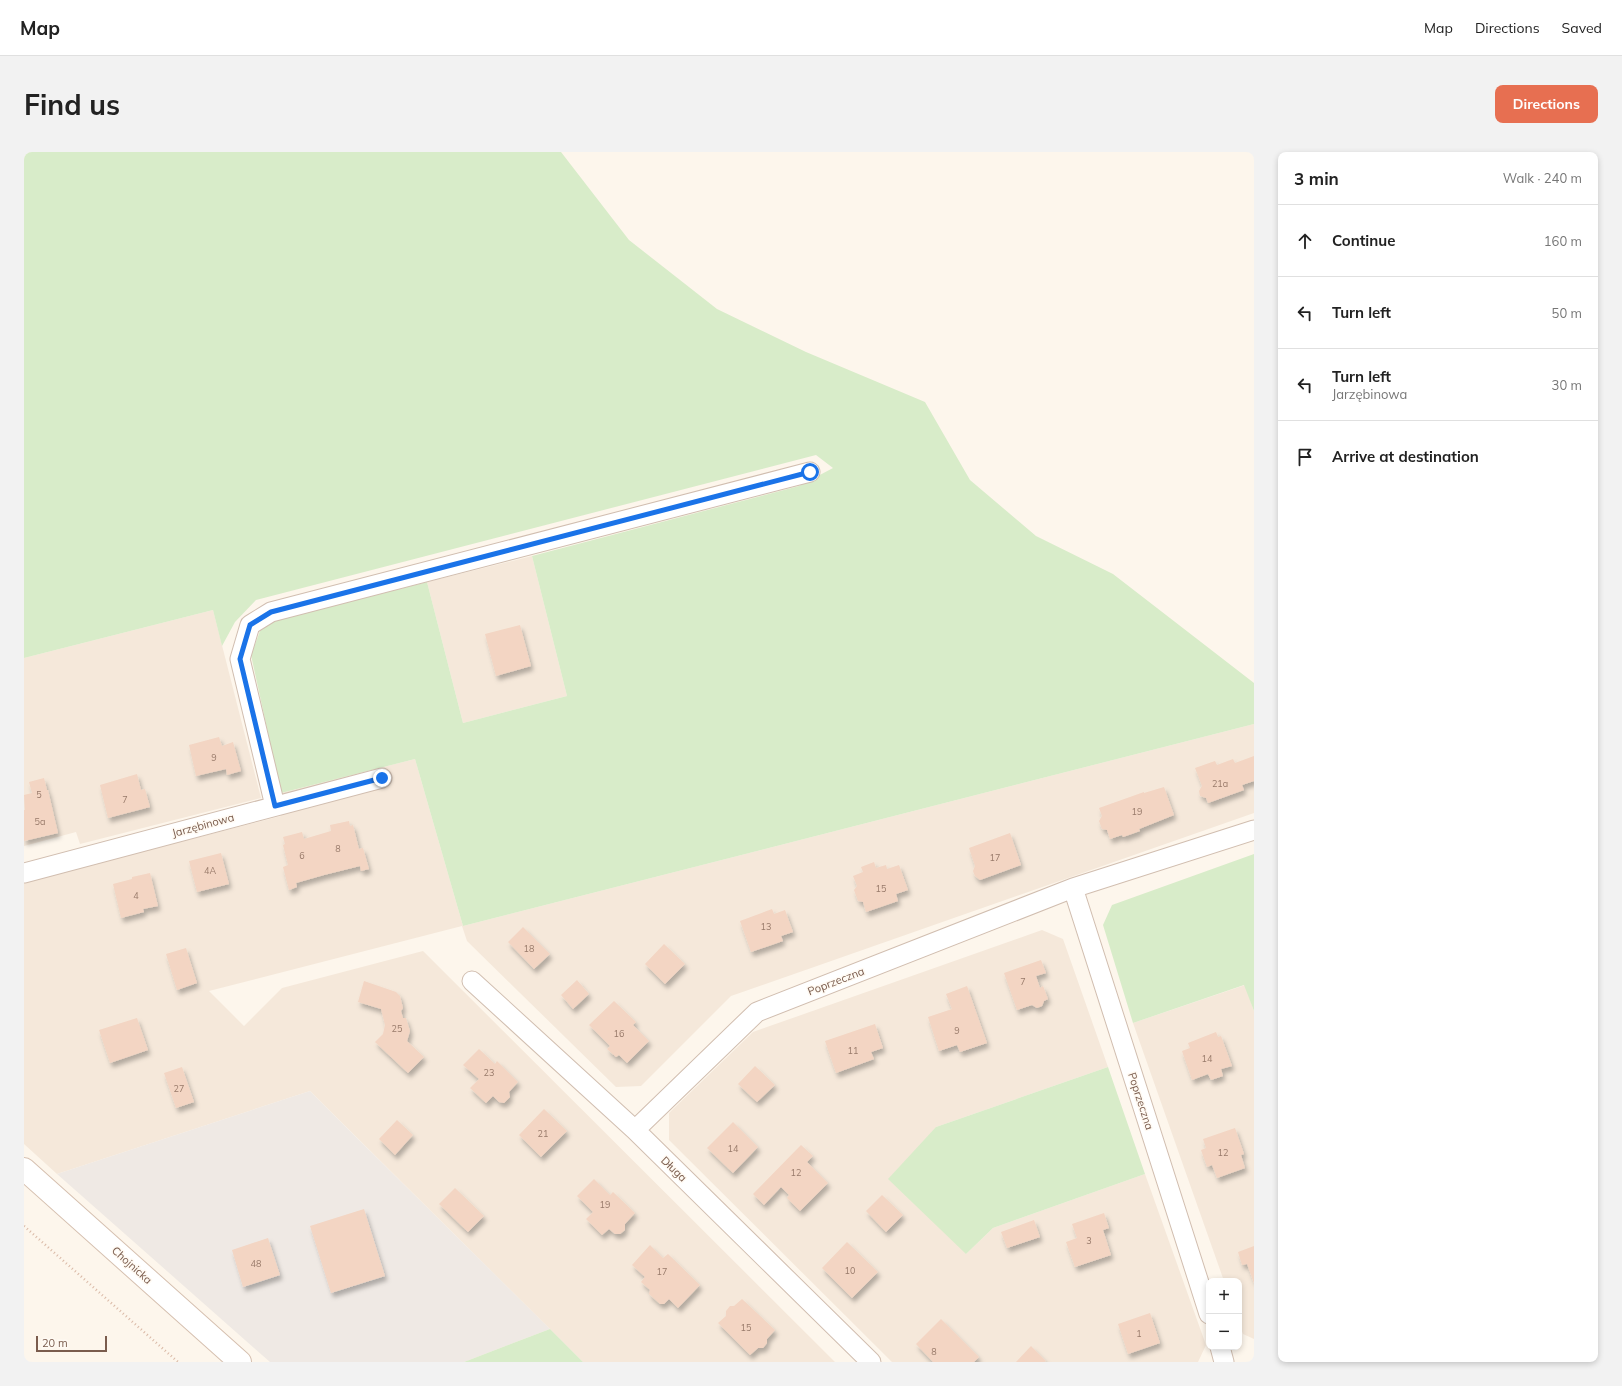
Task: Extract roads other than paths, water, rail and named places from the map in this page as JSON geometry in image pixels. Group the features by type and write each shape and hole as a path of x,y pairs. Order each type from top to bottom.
{"street":[{"path":"275,806 240,659 250,625 271,612 810,472"},
{"name":"Jarzębinowa","path":"24,873 382,778"},
{"name":"Poprzeczna","path":"635,1130 757,1012 1073,888 1254,830"},
{"name":"Poprzeczna","path":"1073,888 1206,1305"},
{"name":"Długa","path":"472,981 635,1130 871,1362"},
{"name":"Chojnicka","path":"24,1169 240,1362"},
{"path":"1221,1350 1224,1362"}]}
